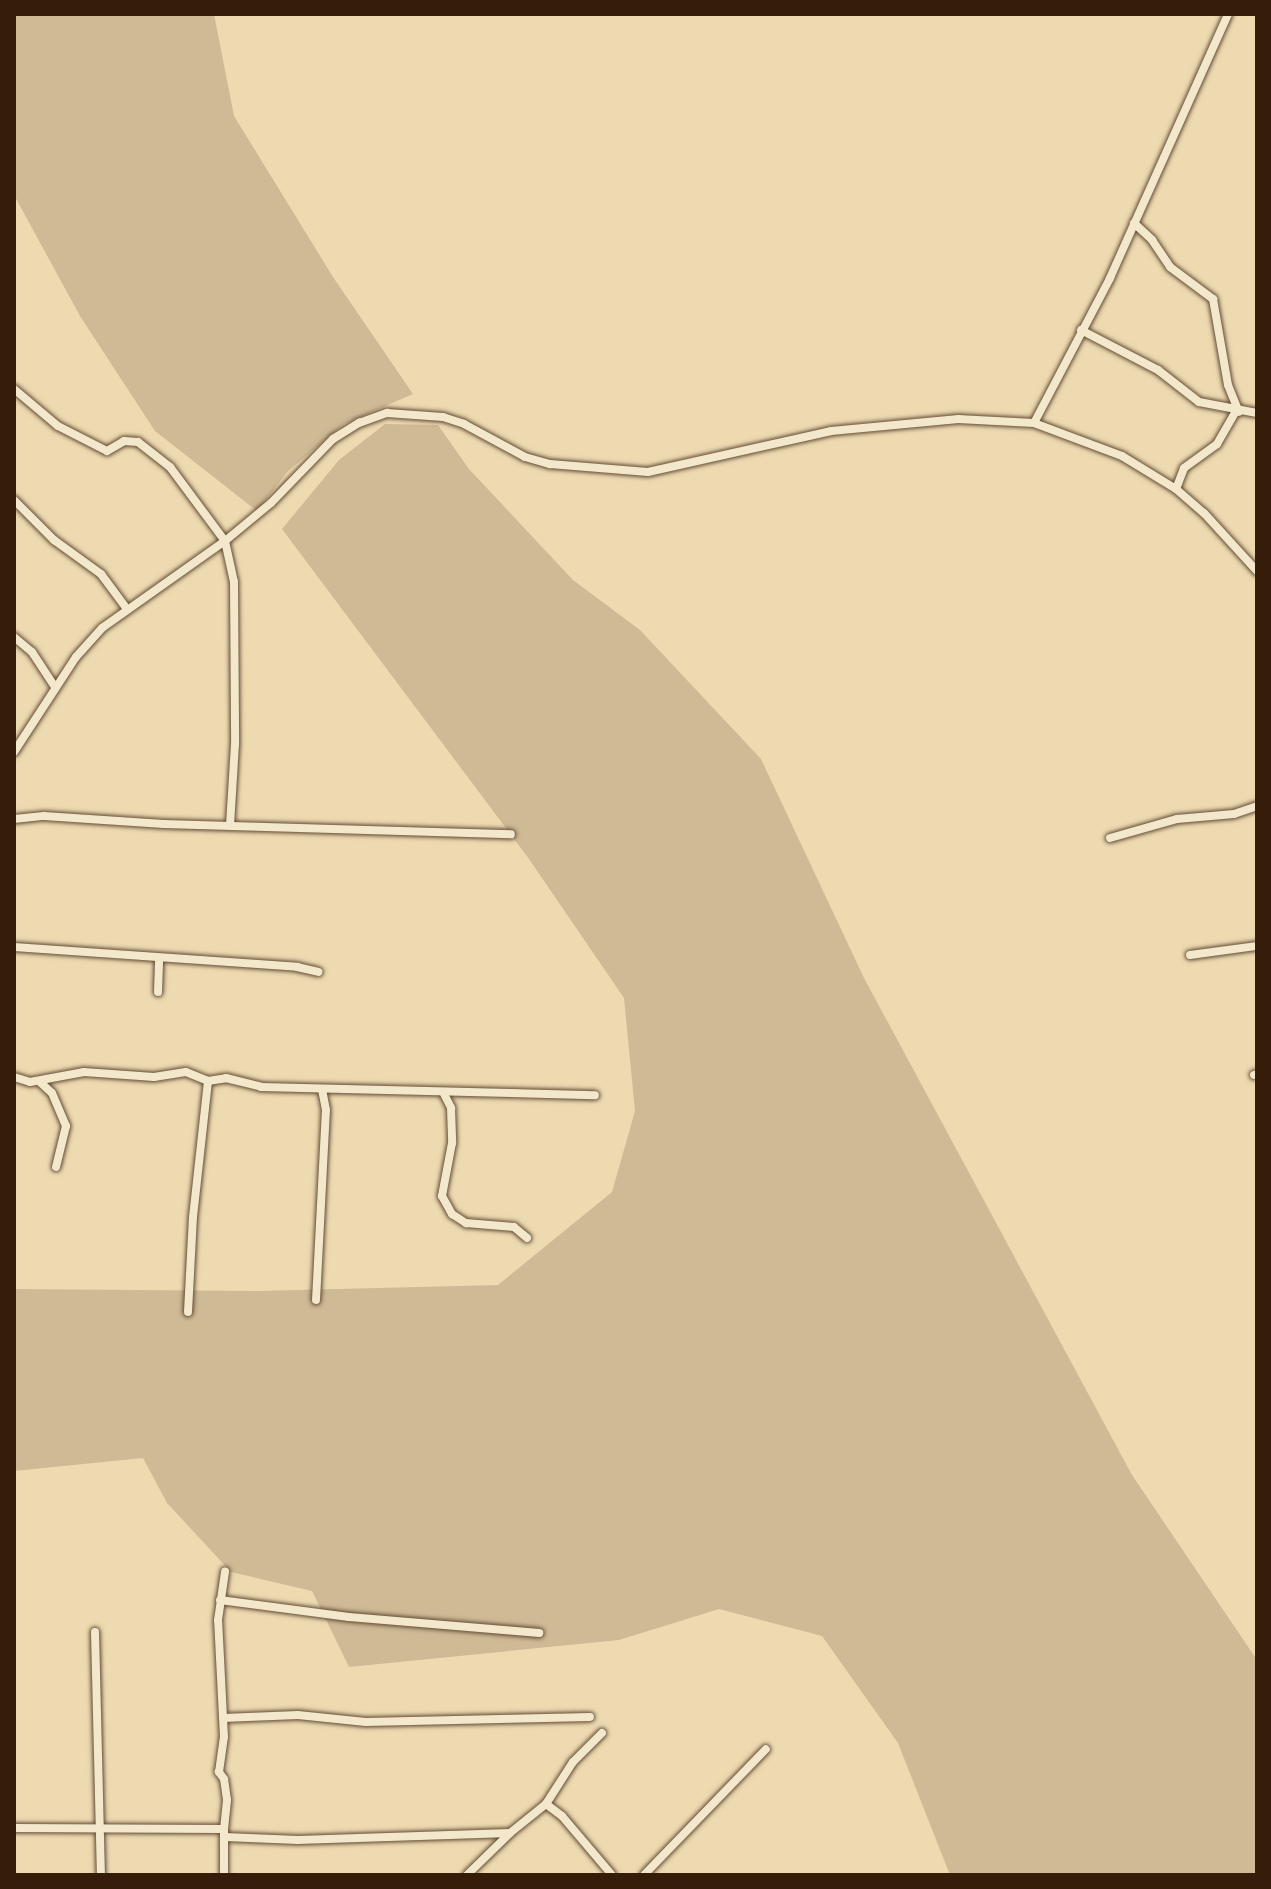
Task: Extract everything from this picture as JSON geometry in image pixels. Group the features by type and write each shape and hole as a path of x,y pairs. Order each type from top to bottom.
{"street":[{"path":"1034,423 1134,223 1228,14"},
{"path":"1134,223 1152,240 1170,267 1213,299 1228,385 1236,396 1237,412 1217,444 1184,468 1176,489"},
{"path":"1081,330 1158,370 1199,402 1237,412 1257,413"},
{"path":"14,389 58,426 107,451 124,441 138,442 170,467 225,541 234,582 235,744 230,826"},
{"path":"14,752 55,687 93,637 127,609 225,541 271,503 333,439 359,423 387,413 443,417 464,424 525,457 550,464 648,472 831,431 958,419 1034,423 1122,456 1176,489 1204,513 1257,571"},
{"path":"14,500 54,540 101,574 127,609"},
{"path":"14,637 32,652 55,687"},
{"path":"1110,838 1177,819 1234,814 1257,806"},
{"path":"14,819 44,816 230,826 511,834"},
{"path":"1190,955 1257,946"},
{"path":"14,947 297,967 318,972"},
{"path":"158,992 159,958"},
{"path":"14,1077 40,1082 67,1074 111,1071 154,1077 186,1072 208,1081 226,1078 245,1085 595,1095"},
{"path":"188,1312 193,1217 208,1081"},
{"path":"40,1082 52,1093 66,1126 56,1167"},
{"path":"316,1300 326,1110 322,1089"},
{"path":"443,1092 451,1108 452,1143 442,1196 452,1214 466,1223 514,1227 527,1238"},
{"path":"224,1875 227,1800 224,1779 219,1772 224,1757 218,1664 220,1600 225,1572"},
{"path":"220,1600 349,1617 539,1633"},
{"path":"95,1632 101,1875"},
{"path":"223,1718 298,1715 366,1722 590,1717"},
{"path":"467,1875 510,1833 546,1804 573,1762 602,1733"},
{"path":"644,1875 766,1749"},
{"path":"546,1804 562,1816 612,1875"},
{"path":"14,1828 98,1827 298,1840 510,1833"}],"shaded area":[{"path":"14,14 214,14 234,116 333,277 413,394 344,424 288,471 257,511 155,431 80,316 14,195"},
{"path":"385,424 438,425 469,469 573,580 640,630 761,759 864,978 1132,1475 1257,1660 1257,1875 950,1875 898,1743 822,1636 719,1609 619,1640 349,1667 312,1591 231,1572 167,1503 143,1458 14,1471 14,1289 258,1291 498,1285 612,1192 635,1111 624,998 529,859 282,529 339,460"}]}
